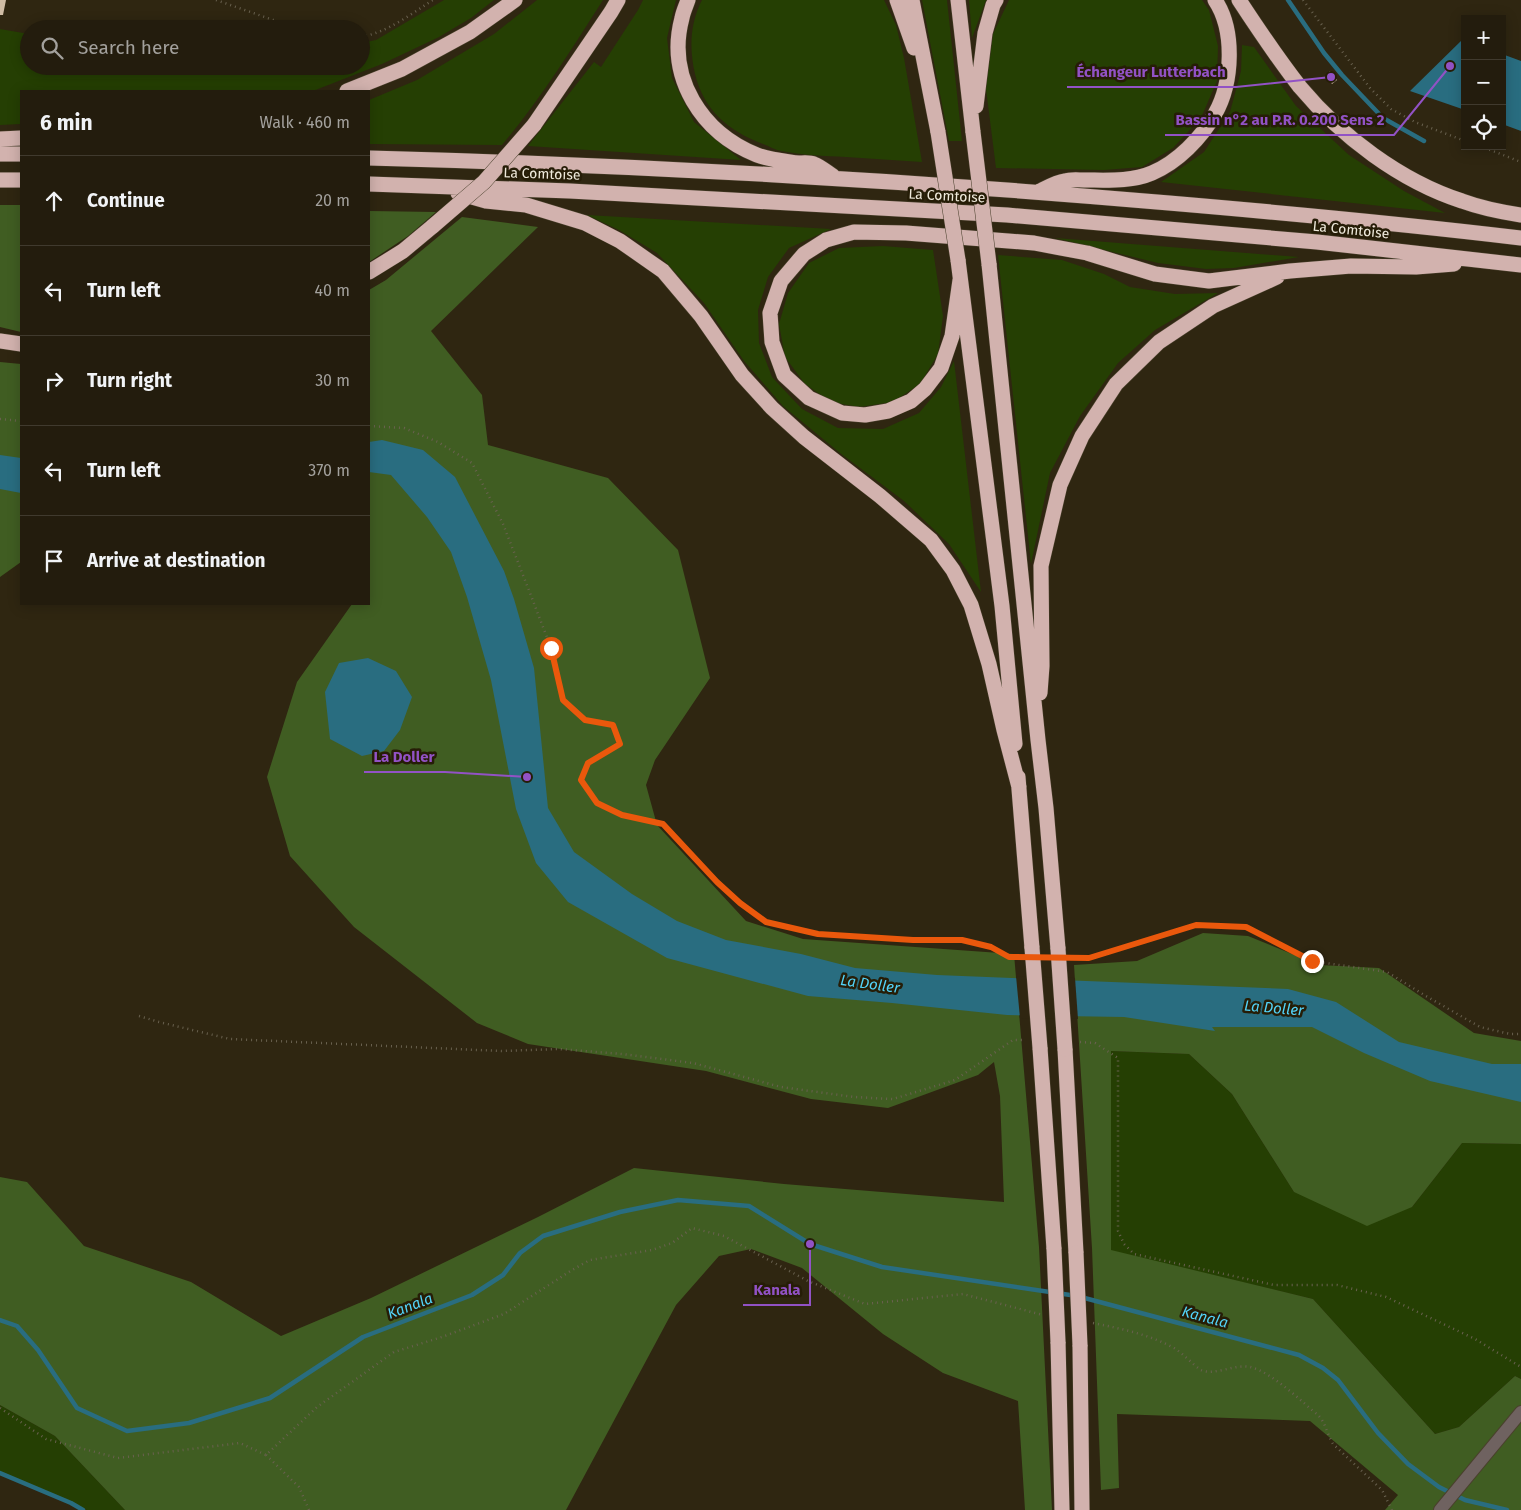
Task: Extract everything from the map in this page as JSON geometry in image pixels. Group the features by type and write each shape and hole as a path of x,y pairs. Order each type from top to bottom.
{"highway":[{"path":"350,90 402,69 470,32 515,0"},
{"path":"370,271 403,251 484,182 534,125 618,0"},
{"path":"688,0 681,19 678,42 680,64 693,104 707,121 722,135 758,156 777,161 814,164 834,177"},
{"path":"897,0 915,49 929,79"},
{"path":"912,0 929,79 958,260 1002,606 1019,787 1025,952 1036,1044 1054,1249 1062,1510"},
{"path":"958,0 989,264 1038,740 1063,953 1071,1046 1080,1345 1082,1510"},
{"path":"973,129 985,33 996,0"},
{"path":"1038,192 1065,180 1130,179 1151,173 1167,166 1199,136 1216,113 1225,88 1229,63 1229,37 1220,8 1215,0"},
{"path":"1239,0 1268,44 1300,87 1333,122 1364,148 1397,171 1430,188 1461,201 1521,215"},
{"path":"0,139 20,138"},
{"path":"0,154 20,154"},
{"name":"La Comtoise","path":"370,158 575,164 834,177 1320,216 1521,238"},
{"path":"0,180 20,180"},
{"name":"La Comtoise","path":"370,184 580,191 1007,216 1317,242 1521,265"},
{"path":"435,186 486,201 526,205 584,223 620,241 663,271 702,316 742,375 772,408 804,437 880,496 931,540 953,570 971,605 989,664 1019,787"},
{"path":"960,280 952,336 941,368 925,389 911,401 888,411 865,415 842,413 809,398 784,375 772,342 770,313 781,281 804,254 826,240 854,232 906,233 1034,243 1087,253 1155,274 1208,281 1351,266 1416,267 1491,262"},
{"path":"1038,740 1042,666 1040,566 1060,485 1082,436 1116,384 1159,342 1212,306 1290,271"},
{"path":"0,341 20,344"}],"street":[{"path":"1440,1510 1521,1412"}],"path":[{"path":"216,0 274,20"},
{"path":"370,36 392,26 434,0"},
{"path":"1303,0 1370,88 1391,109 1415,122 1461,139"},
{"path":"1490,150 1521,162"},
{"path":"0,419 20,421"},
{"path":"370,426 404,428 438,442 472,463 503,524 530,593 551,648 563,700 585,720 613,725 620,744 588,763 581,780 597,803 622,815 663,824 717,882 740,903 766,922 818,934 913,940 962,940 991,947 1009,957 1025,952"},
{"path":"1063,953 1089,958 1196,925 1246,927 1312,961 1387,972 1480,1026 1510,1034 1521,1034"},
{"path":"139,1016 230,1039 501,1051 559,1049 622,1054 693,1064 781,1087 854,1097 893,1098 955,1080 1013,1040 1036,1044"},
{"path":"1071,1046 1095,1043 1118,1058 1118,1231 1124,1244 1134,1254 1274,1285 1337,1285 1386,1297 1475,1339 1521,1367"},
{"path":"266,1455 317,1407 394,1352 504,1314 590,1260 652,1250 672,1243 692,1228 724,1236 808,1281 865,1304 963,1294 1048,1316"},
{"path":"1086,1322 1146,1335 1184,1354 1201,1370 1214,1372 1234,1367 1250,1367 1272,1378 1319,1416 1325,1423 1333,1444 1382,1490 1392,1510"},
{"path":"0,1408 46,1438 118,1458 240,1443 266,1455 299,1487 309,1510"}],"green space":[{"path":"444,0 494,0 471,18 439,37 370,69 370,41 376,40"},
{"path":"537,0 603,0 542,93 502,145 370,144 370,100 417,80 494,34"},
{"path":"643,0 676,0 667,38 672,78 694,122 741,160 528,146 594,62 601,67"},
{"path":"702,0 884,0 896,25 904,58 922,162 781,151 751,139 729,126 705,99 695,74 691,46 695,18"},
{"path":"922,0 947,0 962,141 949,141"},
{"path":"969,0 986,0 972,38"},
{"path":"1009,0 1202,0 1209,10 1218,46 1217,81 1201,118 1173,148 1142,167 1104,170 996,168 986,89 993,34"},
{"path":"0,29 20,32 20,75 354,75 316,90 20,90 20,124 0,125"},
{"path":"1242,45 1254,47 1296,106 1349,155 1404,191 1445,213 1161,182 1204,152 1230,112 1241,71"},
{"path":"0,205 20,205 20,332 0,327"},
{"path":"370,211 436,212 408,236 370,261"},
{"path":"587,215 831,229 789,248 768,277 758,310 759,343 772,377 802,409 838,428 883,429 919,413 941,387 954,361 981,592 949,544 904,501 840,453 783,406 744,361 704,303 657,253 619,230"},
{"path":"462,217 538,227 431,331 482,395 488,445 608,478 678,550 710,678 655,760 646,785 657,825 746,921 803,939 1014,954 1039,1247 1052,1510 1025,1510 1018,1401 943,1373 883,1334 802,1268 751,1249 719,1256 676,1305 566,1510 125,1510 55,1436 0,1405 0,1177 27,1182 84,1246 191,1282 281,1336 371,1298 634,1168 784,1184 1004,1202 1000,1096 994,1062 978,1075 888,1108 811,1099 706,1071 528,1044 477,1023 354,927 290,856 267,777 297,682 351,605 370,605 370,289 386,280"},
{"path":"1055,238 1299,257 1234,268 1206,269 1158,263"},
{"path":"883,246 933,250 943,316 938,354 920,384 893,402 859,407 831,402 805,384 785,357 779,324 788,293 809,263 839,248"},
{"path":"998,255 1062,260 1104,274 1130,287 1175,294 1218,293 1155,330 1118,363 1080,416 1050,473 1031,564"},
{"path":"0,362 20,364 20,563 0,577"},
{"path":"1203,933 1248,936 1319,965 1379,968 1474,1033 1521,1041 1521,1144 1462,1143 1412,1207 1367,1226 1294,1192 1232,1094 1189,1054 1111,1051 1111,1250 1313,1299 1435,1434 1459,1427 1515,1376 1521,1379 1521,1510 1385,1510 1398,1495 1310,1421 1117,1414 1119,1488 1101,1490 1092,1248 1074,965 1137,961"},
{"path":"1111,1051 1189,1054 1232,1094 1294,1192 1412,1207 1462,1143 1521,1144 1521,1379 1515,1376 1459,1427 1435,1434 1313,1299 1111,1251"},
{"path":"0,1405 55,1436 125,1510 87,1510 0,1475"}],"water":[{"path":"1461,41 1461,109 1410,91"},
{"path":"1506,55 1521,61 1521,131 1506,125"},
{"name":"La Doller","path":"382,440 423,450 455,477 504,571 534,668 548,808 574,852 632,894 677,921 726,940 801,954 855,968 937,975 1288,989 1336,1002 1399,1042 1492,1064 1521,1064 1521,1102 1430,1081 1364,1053 1312,1027 1212,1027 1215,1031 1124,1017 1007,1015 808,996 667,958 568,902 536,863 516,809 491,680 467,597 451,552 427,517 391,475 370,472 370,442"},
{"path":"0,455 20,458 20,493 0,489"},
{"path":"368,658 396,671 412,697 400,730 384,751 362,756 330,739 325,692 339,663"}],"pier":[{"path":"1016,976 1075,978 1078,1019 1020,1018"}],"building":[{"path":"0,0 6,0 3,15 0,15"},
{"path":"1330,71 1337,80 1332,84 1326,75"}],"waterway":[{"path":"1288,0 1324,53 1383,118 1424,141"},
{"name":"Kanala","path":"0,1320 17,1326 38,1350 77,1408 127,1431 189,1423 270,1398 363,1337 472,1295 503,1275 520,1253 543,1236 620,1212 678,1200 749,1206 810,1244 882,1267 1077,1296 1299,1355 1323,1368 1338,1380 1378,1433 1408,1464 1439,1487 1465,1500 1507,1510"},
{"path":"0,1473 71,1503 83,1510"}],"place":[{"name":"Bassin n°2 au P.R. 0.200 Sens 2","path":"1450,66"},
{"name":"Échangeur Lutterbach","path":"1331,77"},
{"name":"La Doller","path":"527,777"},
{"name":"Kanala","path":"810,1244"}],"route":[{"path":"551,648 563,700 585,720 613,725 620,744 588,763 581,780 597,803 622,815 663,824 717,882 740,903 766,922 818,934 913,940 962,940 991,947 1009,957 1089,958 1196,925 1246,927 1312,961"}]}
